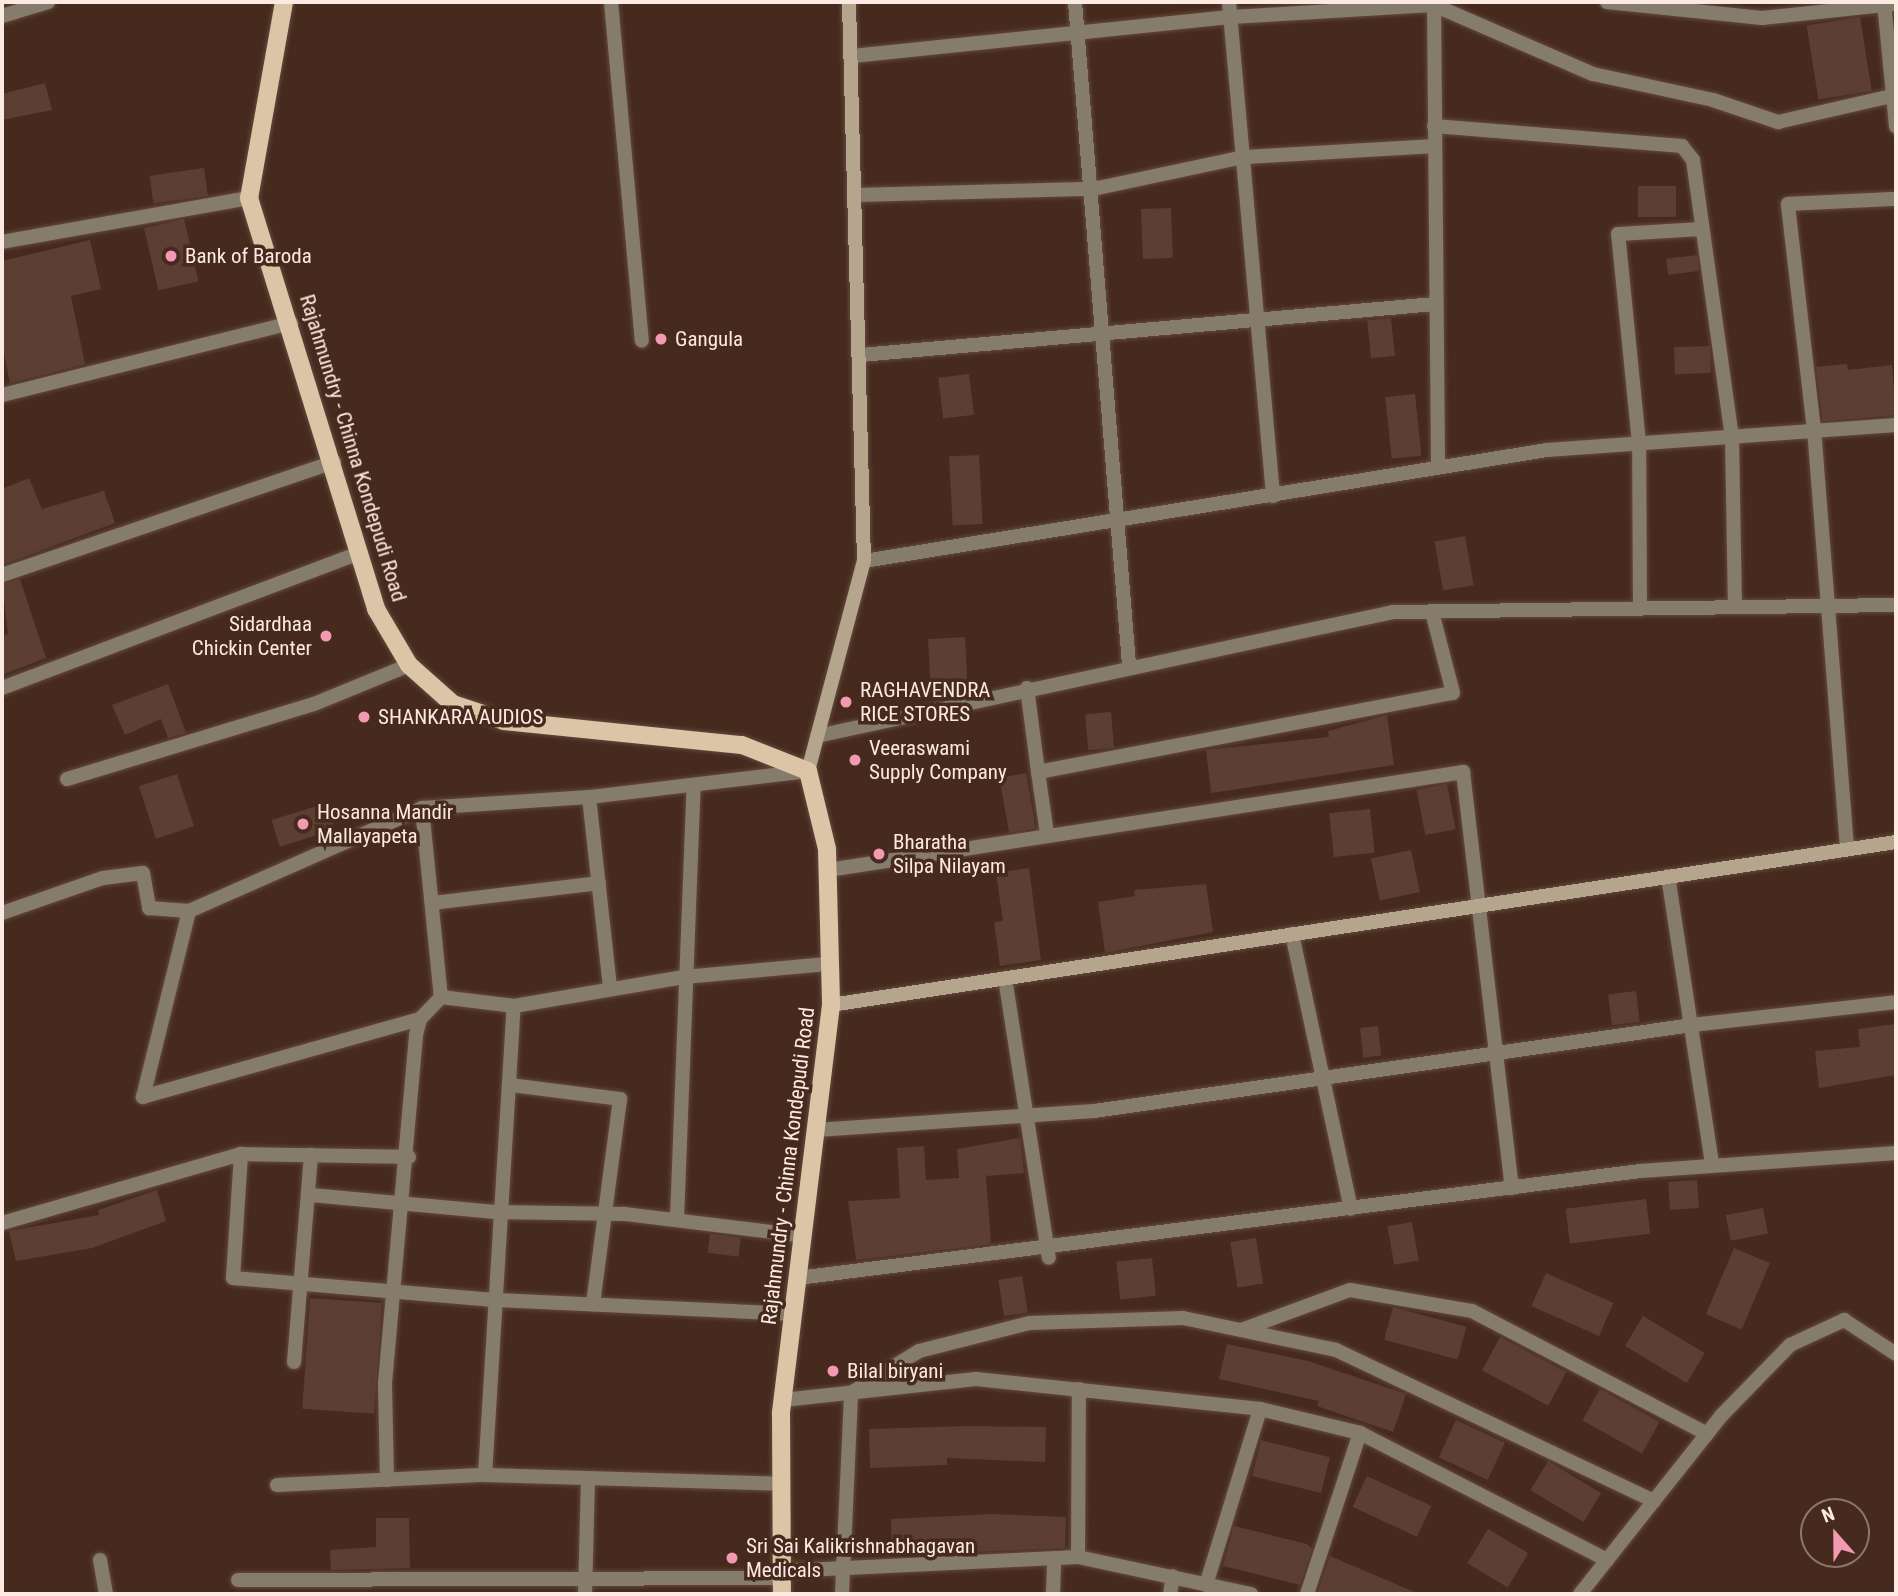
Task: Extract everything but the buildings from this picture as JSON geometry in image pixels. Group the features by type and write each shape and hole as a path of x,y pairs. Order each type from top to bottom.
{"main road":[{"name":"Rajahmundry - Chinna Kondepudi Road","path":"284,2 249,198 334,462 376,609 409,665 453,704 504,722 743,746 808,771 828,870 827,964 831,1005 783,1400 782,1581"}],"street":[{"path":"2,16 48,2"},
{"path":"611,2 642,341"},
{"path":"2,913 103,878 143,873 149,908 189,911 422,808 589,797 808,771 864,561 861,355 849,2"},
{"path":"1075,2 1121,521 1129,665"},
{"path":"1607,2 1762,18 1888,4 1896,126"},
{"path":"852,56 1078,33 1229,9 1434,3 1593,75 1713,100 1778,122 1895,95"},
{"path":"1434,3 1433,146 1438,467"},
{"path":"1229,9 1273,496"},
{"path":"1434,126 1682,146 1693,160 1732,437 1735,605"},
{"path":"856,195 1093,189 1244,157 1433,146"},
{"path":"2,242 249,198"},
{"path":"1847,848 1814,430 1787,204 1896,199"},
{"path":"1640,609 1639,443 1618,234 1702,229"},
{"path":"861,355 1105,329 1258,321 1435,304"},
{"path":"2,395 291,323"},
{"path":"864,561 1438,467 1639,443 1896,425"},
{"path":"2,575 334,462"},
{"path":"2,688 360,553"},
{"path":"817,736 1129,665 1393,612 1735,605 1896,605"},
{"path":"1038,772 1452,693 1432,612"},
{"path":"67,779 314,704 409,665"},
{"path":"1027,688 1047,834"},
{"path":"828,870 1047,834 1463,772 1482,904 1495,1052 1512,1188"},
{"path":"677,1219 684,977 694,785"},
{"path":"589,797 610,988"},
{"path":"189,911 142,1097 420,1019 441,997 422,808"},
{"path":"831,1005 1896,842"},
{"path":"1668,876 1712,1164"},
{"path":"432,903 599,883"},
{"path":"1292,934 1351,1209"},
{"path":"441,997 514,1006 684,977 827,964"},
{"path":"1005,978 1048,1253"},
{"path":"816,1130 1026,1115 1692,1025 1896,1002"},
{"path":"485,1475 504,1212 514,1006"},
{"path":"387,1480 385,1384 405,1203 420,1019"},
{"path":"511,1084 620,1099 593,1304"},
{"path":"798,1278 1048,1253 1351,1209 1712,1164 1896,1153"},
{"path":"2,1223 241,1154 408,1157"},
{"path":"241,1154 233,1278 497,1300 794,1314"},
{"path":"294,1362 311,1195 311,1155"},
{"path":"311,1195 504,1212 606,1213 677,1219 803,1236"},
{"path":"1241,1330 1350,1290 1472,1311 1707,1434"},
{"path":"851,1393 919,1351 1030,1323 1184,1318 1336,1350 1654,1501"},
{"path":"1580,1594 1707,1434 1790,1345 1844,1320 1896,1354"},
{"path":"783,1400 976,1379 1260,1409 1360,1433 1607,1560"},
{"path":"1078,1557 1079,1388"},
{"path":"842,1594 851,1393"},
{"path":"1206,1585 1260,1409"},
{"path":"1307,1594 1360,1433"},
{"path":"277,1485 485,1475 782,1484"},
{"path":"585,1594 588,1478"},
{"path":"238,1580 584,1577 782,1581 842,1568 1078,1557 1251,1594"},
{"path":"1053,1594 1054,1558"},
{"path":"100,1560 106,1594"},
{"path":"1170,1594 1173,1576"}],"place":[{"name":"Bank of Baroda","path":"171,256"},
{"name":"Gangula","path":"661,339"},
{"name":"Sidardhaa Chickin Center","path":"326,636"},
{"name":"RAGHAVENDRA RICE STORES","path":"846,702"},
{"name":"SHANKARA AUDIOS","path":"364,717"},
{"name":"Veeraswami Supply Company","path":"855,760"},
{"name":"Hosanna Mandir Mallayapeta","path":"303,824"},
{"name":"Bharatha Silpa Nilayam","path":"879,854"},
{"name":"Bilal biryani","path":"833,1371"},
{"name":"Sri Sai Kalikrishnabhagavan Medicals","path":"732,1558"}]}
